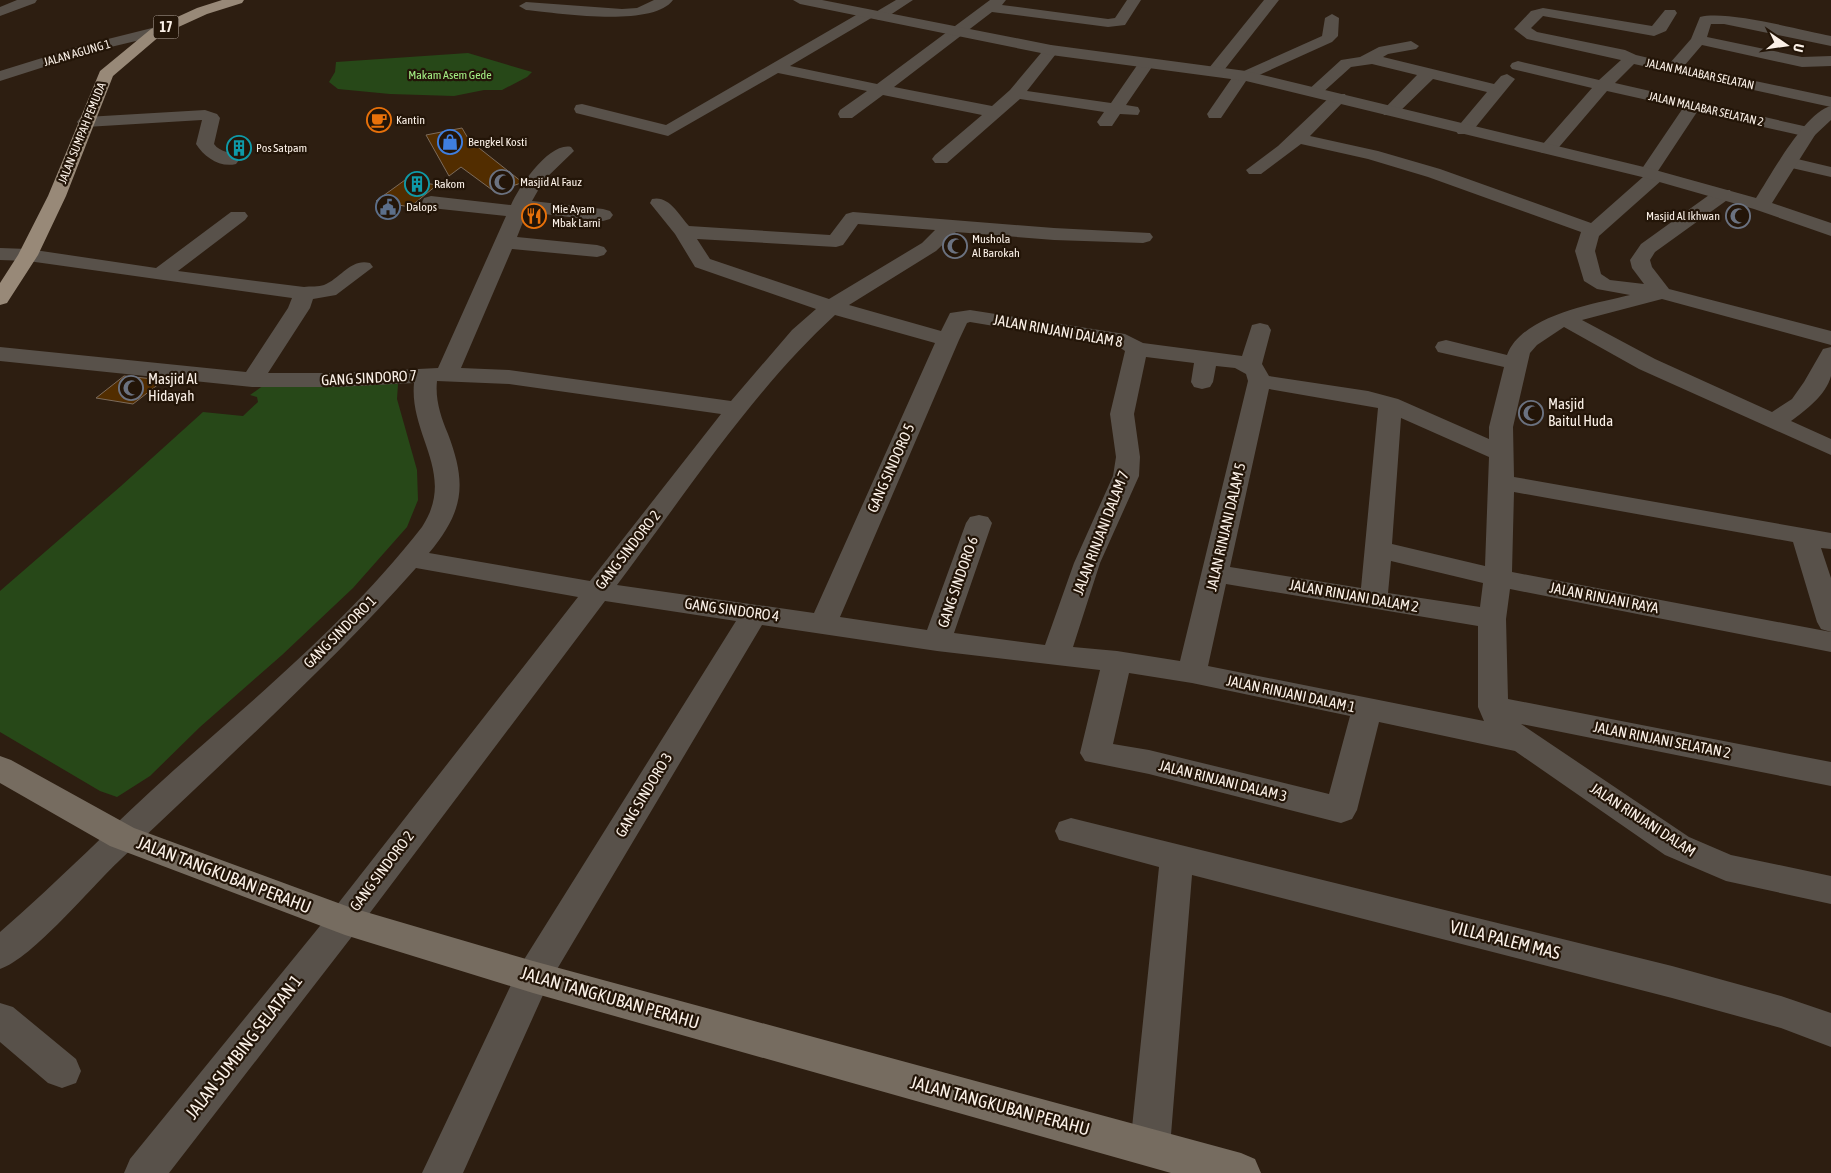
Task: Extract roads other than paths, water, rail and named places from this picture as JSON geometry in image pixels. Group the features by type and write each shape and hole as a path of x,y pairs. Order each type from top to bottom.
{"highway":[{"name":"JALAN SUMPAH PEMUDA","path":"0,299 28,255 57,196 103,80 156,32 202,11 237,0"}],"main road":[{"name":"JALAN TANGKUBAN PERAHU","path":"0,768 122,837 344,920 533,976 1150,1147 1227,1171"}],"street":[{"path":"0,12 30,0"},
{"path":"526,6 622,14 640,12 666,0"},
{"path":"805,0 1051,50 1146,64 1244,75 1652,175 1761,205 1831,230"},
{"path":"668,131 775,68 906,0"},
{"path":"846,114 883,90 995,4 1108,23 1120,22 1134,0"},
{"path":"1215,71 1272,0"},
{"path":"1631,59 1625,55 1583,45 1532,36 1522,32 1522,29 1536,14 1543,12 1654,31 1661,28 1670,13"},
{"path":"1215,114 1244,75 1292,52 1328,39 1332,18"},
{"path":"1674,68 1698,40 1705,20 1708,19 1724,20 1826,40"},
{"name":"JALAN AGUNG 1","path":"0,76 89,48 156,32"},
{"path":"1698,40 1806,62 1831,61"},
{"path":"1806,62 1826,40"},
{"path":"1315,91 1347,63 1364,62 1384,50 1411,46"},
{"path":"941,160 1016,94 1051,50"},
{"path":"1370,59 1496,90 1464,130"},
{"name":"JALAN MALABAR SELATAN","path":"1548,149 1603,85 1631,59 1831,102"},
{"name":"JALAN MALABAR SELATAN 2","path":"1496,90 1523,60 1603,85 1692,107 1808,132"},
{"path":"1104,125 1146,64"},
{"path":"775,68 994,112"},
{"path":"1390,111 1425,77 1430,75"},
{"path":"1016,94 1132,111"},
{"path":"1255,170 1298,138 1339,98"},
{"path":"1692,107 1652,175 1590,234 1585,251 1591,277 1604,285 1662,293 1831,338"},
{"path":"582,109 691,136"},
{"path":"1761,205 1808,132 1831,111"},
{"path":"86,122 205,115 211,118 205,144 210,152 230,160"},
{"path":"1298,138 1372,155 1434,173 1594,230"},
{"name":"GANG SINDORO 1","path":"0,954 68,892 122,837 199,769 293,680 374,599 410,558 437,522 446,503 449,480 426,401 519,209 537,177 565,151"},
{"path":"1789,162 1831,172"},
{"path":"1662,293 1642,268 1640,260 1648,248 1723,194"},
{"path":"431,202 603,215"},
{"path":"659,203 683,232 702,263 831,307 948,340"},
{"path":"160,275 238,216"},
{"path":"683,232 836,241 844,226 853,218 1054,234 1143,237"},
{"name":"GANG SINDORO 2","path":"344,920 737,409 800,335 831,307 929,247 950,227 955,226"},
{"path":"503,242 597,251"},
{"path":"0,254 28,255 160,275 304,293 329,291 363,267"},
{"path":"264,288 286,271"},
{"path":"252,380 299,308 304,293"},
{"path":"1494,707 1492,619 1498,578 1502,482 1501,427 1514,363 1519,352 1530,340 1563,318 1662,293"},
{"name":"GANG SINDORO 5","path":"824,622 948,340 958,318 963,316"},
{"name":"JALAN RINJANI DALAM 8","path":"963,316 1124,341 1137,350 1206,357 1255,373 1368,398 1390,404 1502,454"},
{"path":"1563,318 1647,364 1775,420 1831,448"},
{"name":"JALAN RINJANI DALAM 5","path":"1192,673 1216,572 1255,373 1260,330"},
{"path":"1446,346 1514,363"},
{"name":"JALAN RINJANI DALAM 7","path":"1056,656 1087,563 1126,476 1128,457 1122,414 1137,350"},
{"name":"GANG SINDORO 7","path":"0,354 252,380 339,380 437,375 509,377 737,409"},
{"path":"1775,420 1800,404 1815,384 1831,354"},
{"path":"1202,382 1206,357"},
{"path":"1374,599 1390,404"},
{"path":"1502,482 1831,541"},
{"name":"GANG SINDORO 6","path":"937,641 979,523"},
{"path":"1804,536 1831,622"},
{"name":"JALAN RINJANI RAYA","path":"1377,549 1498,578 1831,642"},
{"name":"GANG SINDORO 4","path":"410,558 596,591 824,622 937,641 1056,656"},
{"name":"JALAN RINJANI DALAM 2","path":"1216,572 1492,619"},
{"name":"GANG SINDORO 3","path":"442,1173 533,976 755,613"},
{"name":"JALAN RINJANI DALAM 1","path":"1056,656 1117,661 1192,673 1524,741"},
{"name":"JALAN RINJANI DALAM 3","path":"1117,661 1096,753 1149,762 1341,810 1367,709"},
{"name":"JALAN RINJANI DALAM","path":"1494,707 1498,720 1508,730 1677,846 1726,866 1831,890"},
{"name":"JALAN RINJANI SELATAN 2","path":"1494,707 1831,774"},
{"name":"VILLA PALEM MAS","path":"1071,831 1177,856 1672,982 1782,1012 1831,1030"},
{"path":"1150,1147 1177,856"},
{"name":"JALAN SUMBING SELATAN 1","path":"144,1173 344,920"},
{"path":"0,1019 62,1072"}],"place":[{"name":"Kantin","path":"379,120"},
{"name":"Bengkel Kosti","path":"450,142"},
{"name":"Pos Satpam","path":"239,148"},
{"name":"Masjid Al Fauz","path":"502,182"},
{"name":"Rakom","path":"417,184"},
{"name":"Dalops","path":"388,207"},
{"name":"Mie Ayam Mbak Larni","path":"534,216"},
{"name":"Masjid Al Ikhwan","path":"1738,216"},
{"name":"Mushola Al Barokah","path":"955,246"},
{"name":"Masjid Al Hidayah","path":"131,388"},
{"name":"Masjid Baitul Huda","path":"1531,413"}],"park label":[{"name":"Makam Asem Gede","path":"450,75"}]}
